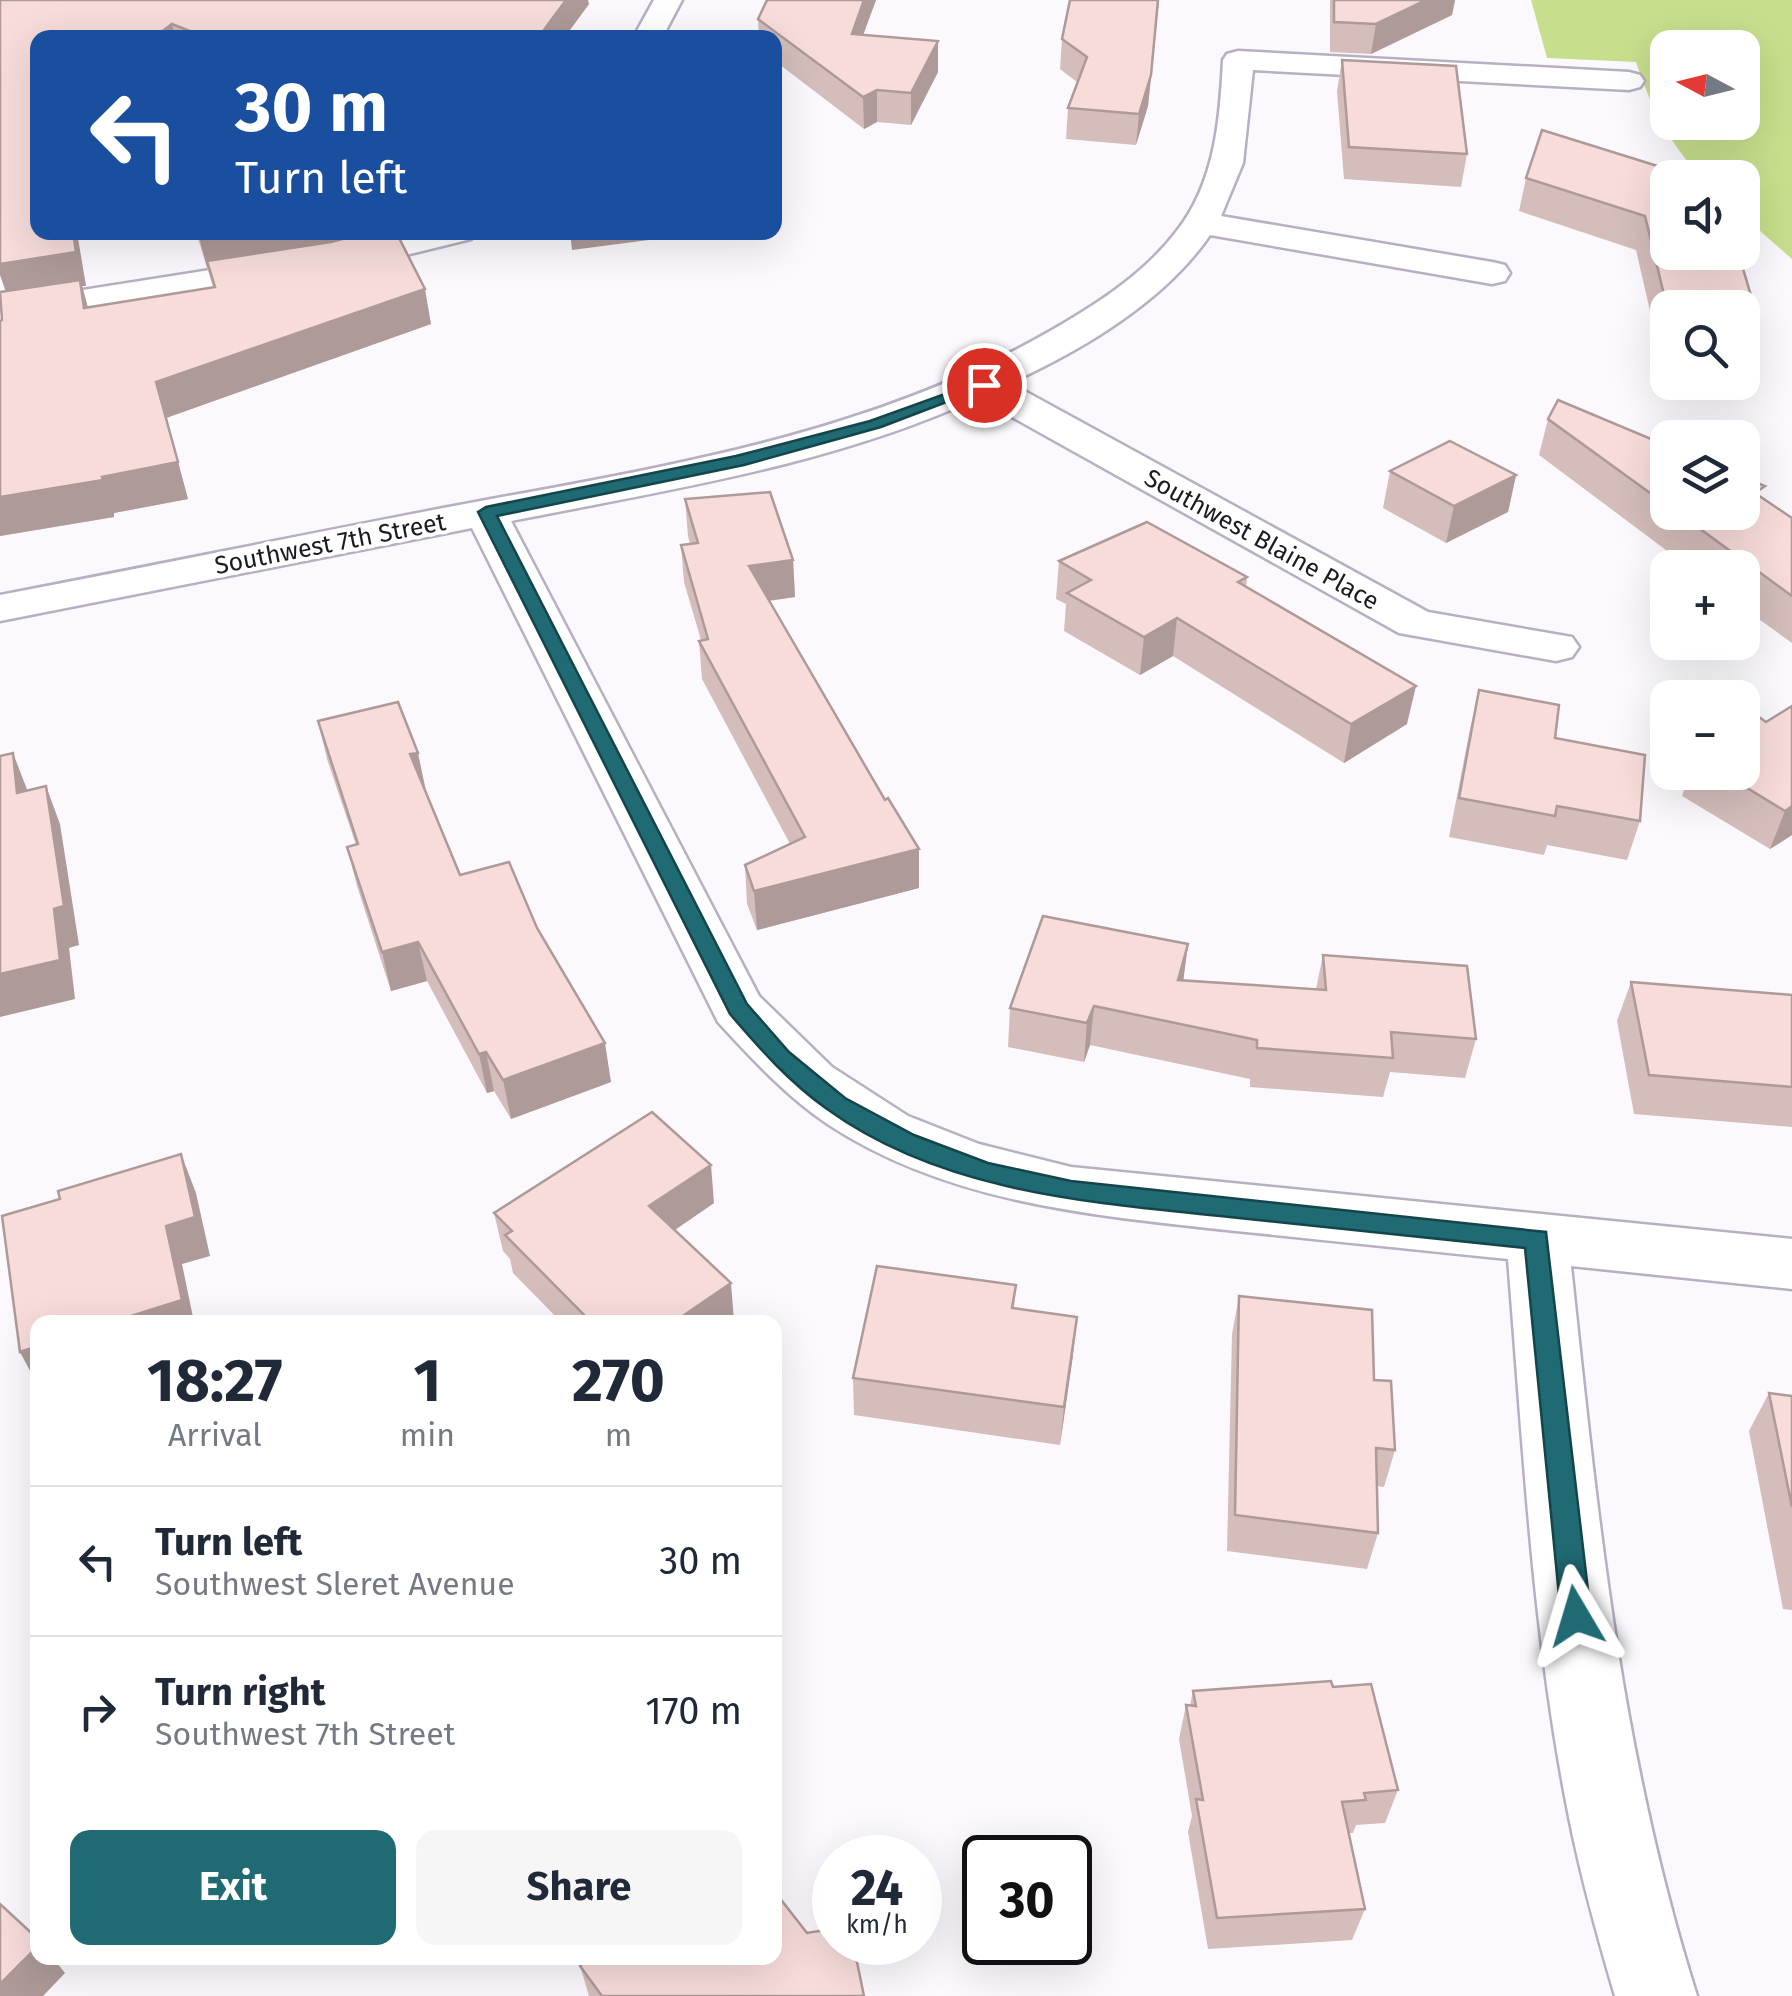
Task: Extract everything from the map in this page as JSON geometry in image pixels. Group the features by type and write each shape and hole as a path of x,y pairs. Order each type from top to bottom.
{"street":[{"path":"652,30 668,0"},
{"name":"Southwest 7th Street","path":"0,608 738,461 876,424 984,385 1055,346 1131,296 1162,270 1201,223 1226,173 1236,123 1238,60 1629,81"},
{"path":"1201,223 1492,274"},
{"path":"0,314 337,261 425,240"},
{"name":"Southwest Blaine Place","path":"984,385 1415,623 1556,646"},
{"path":"486,512 738,1008 781,1058 837,1104 906,1142 985,1172 1071,1190 1792,1264"},
{"path":"1537,1239 1586,1694 1630,1920 1656,1996"}],"green space":[{"path":"1531,0 1792,0 1792,259 1760,231 1760,160 1687,160 1672,140 1760,140 1760,30 1650,30 1650,98 1636,62 1547,58"}],"building":[{"path":"0,0 566,0 544,30 187,30 172,24 164,30 30,30 30,240 74,240 76,252 0,264"},
{"path":"767,0 864,0 852,34 938,41 911,93 877,90 863,97 782,37 782,30 773,30 758,19"},
{"path":"1070,0 1158,0 1151,75 1139,114 1068,108 1087,57 1062,39"},
{"path":"1334,0 1426,0 1376,24 1334,22"},
{"path":"1342,60 1456,66 1467,154 1349,147"},
{"path":"1542,130 1650,164 1650,237 1645,216 1526,178"},
{"path":"400,240 425,289 156,382 178,462 102,477 103,480 0,497 0,292 80,280 84,308 215,287 207,261 331,242"},
{"path":"1658,270 1743,270 1749,290 1663,290"},
{"path":"1558,400 1650,438 1650,493 1548,419"},
{"path":"1450,441 1516,475 1454,506 1390,471"},
{"path":"770,492 793,560 749,566 885,800 888,798 919,849 754,891 745,865 805,837 699,641 708,639 681,545 698,543 685,499"},
{"path":"1760,496 1792,518 1792,596 1760,573 1760,550 1729,550 1702,530 1760,530"},
{"path":"1147,522 1247,577 1238,582 1416,686 1351,724 1177,618 1144,637 1067,593 1091,580 1059,561"},
{"path":"1479,690 1559,705 1555,738 1645,755 1640,821 1557,806 1555,816 1459,798"},
{"path":"398,702 418,753 410,754 460,875 509,862 537,928 605,1043 503,1080 486,1052 479,1054 418,942 382,952 347,847 358,844 318,721"},
{"path":"1792,706 1792,806 1785,811 1751,790 1760,790 1760,718 1766,722"},
{"path":"13,753 17,793 46,786 64,906 54,909 60,960 0,974 0,756"},
{"path":"1043,916 1188,944 1178,980 1326,990 1323,955 1467,966 1476,1039 1391,1032 1393,1058 1257,1048 1257,1040 1094,1006 1087,1023 1010,1008"},
{"path":"1631,982 1792,995 1792,1087 1649,1075"},
{"path":"652,1112 711,1165 649,1206 731,1283 684,1315 584,1315 505,1235 512,1231 494,1213"},
{"path":"181,1154 195,1217 166,1226 182,1300 134,1315 30,1315 30,1349 20,1352 2,1216 60,1199 58,1191"},
{"path":"877,1266 1016,1285 1012,1308 1077,1317 1064,1407 853,1378"},
{"path":"1239,1296 1372,1310 1374,1380 1391,1381 1395,1450 1376,1448 1378,1533 1235,1515"},
{"path":"1769,1393 1792,1396 1792,1507"},
{"path":"1331,1681 1333,1687 1371,1684 1398,1790 1364,1793 1366,1800 1342,1802 1365,1909 1217,1918 1196,1799 1203,1800 1186,1705 1196,1706 1193,1691"},
{"path":"782,1901 807,1933 812,1932 812,1965 858,1965 864,1996 602,1996 581,1965 782,1965"},
{"path":"0,1904 30,1932 30,1954 0,1984"}],"route":[{"path":"984,385 876,424 738,461 486,512 738,1008 781,1058 837,1104 906,1142 985,1172 1071,1190 1537,1239 1576,1616"}]}
